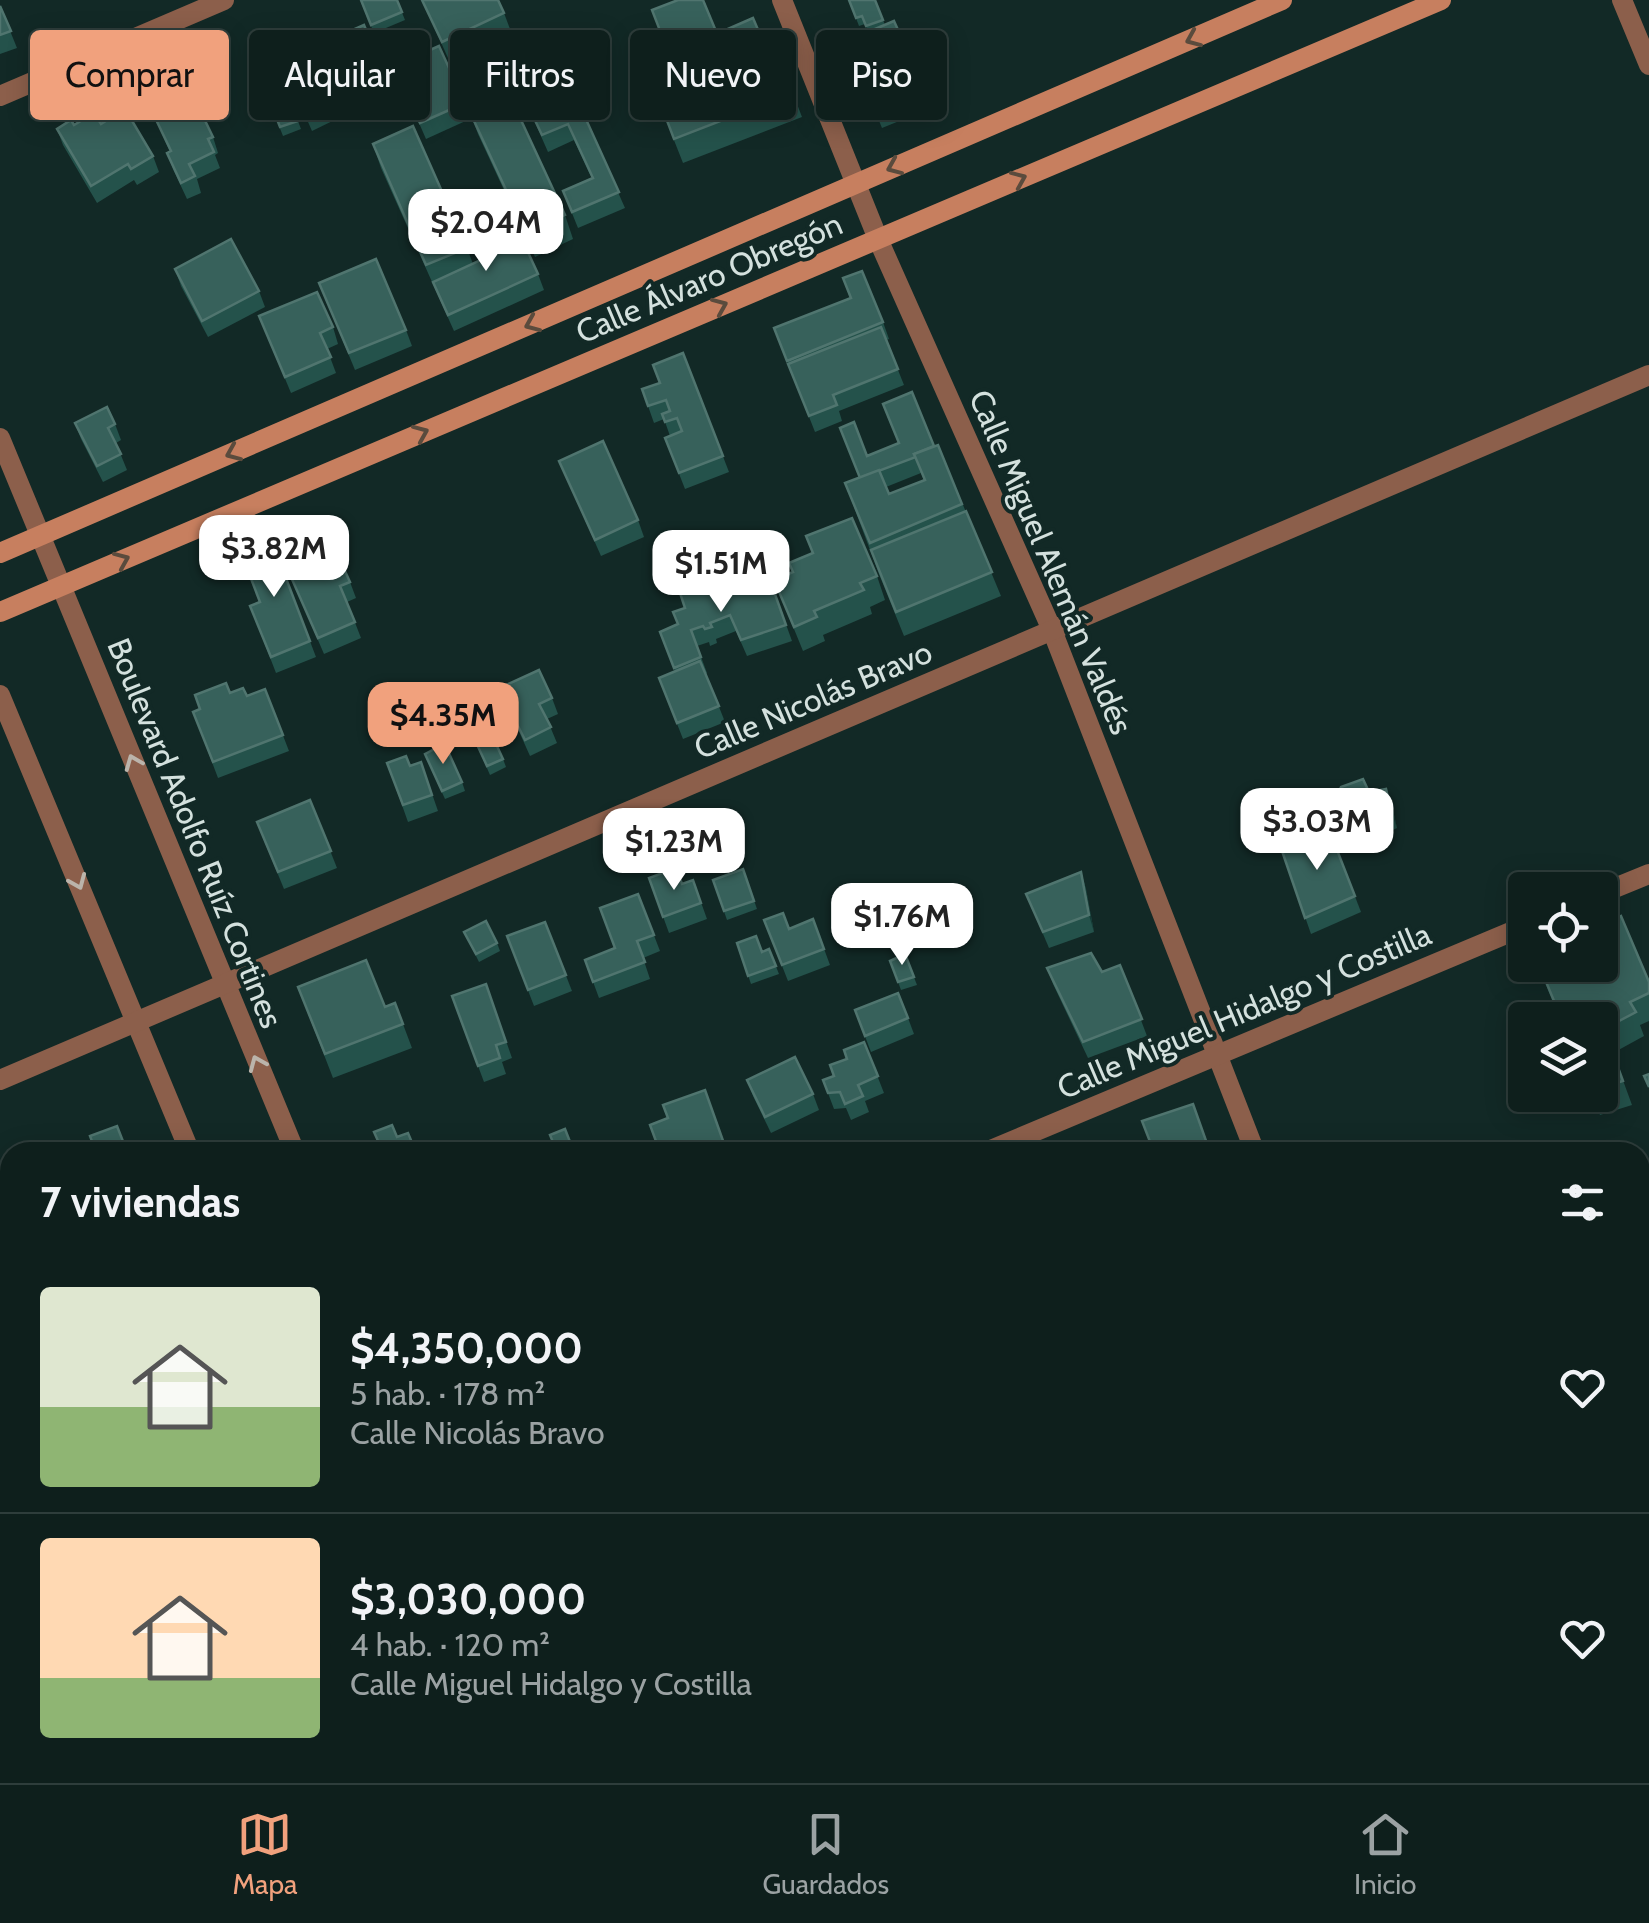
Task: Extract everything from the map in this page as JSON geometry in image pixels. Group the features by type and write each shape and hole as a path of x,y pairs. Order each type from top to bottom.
{"street":[{"path":"0,96 224,0"},
{"name":"Calle Miguel Alemán Valdés","path":"782,0 878,239 1052,630 1251,1142"},
{"name":"Calle Álvaro Obregón","path":"0,553 1282,0"},
{"name":"Calle Álvaro Obregón","path":"0,612 1441,0"},
{"path":"1622,0 1649,65"},
{"name":"Calle Nicolás Bravo","path":"0,1080 1649,375"},
{"name":"Boulevard Adolfo Ruíz Cortines","path":"0,438 291,1142"},
{"path":"0,695 186,1142"},
{"path":"1618,887 1649,874"},
{"name":"Calle Miguel Hidalgo y Costilla","path":"1009,1142 1508,933"}],"building":[{"path":"361,0 397,0 402,12 371,25"},
{"path":"422,0 498,0 504,13 468,30 450,30 450,38 442,42"},
{"path":"678,0 703,0 716,30 660,30 652,10"},
{"path":"849,0 875,0 883,20 866,26 862,16 856,18"},
{"path":"0,6 11,31 0,35"},
{"path":"753,18 758,30 726,30"},
{"path":"894,21 898,30 873,30"},
{"path":"439,46 450,70 450,110 430,119 430,50"},
{"path":"71,120 74,125 82,120 98,120 101,124 107,120 132,120 153,156 131,169 128,164 91,186 57,129"},
{"path":"156,120 205,120 213,137 208,139 214,152 189,164 195,176 181,183 167,153 171,151"},
{"path":"277,120 298,121 280,127"},
{"path":"474,120 521,120 565,215 526,233"},
{"path":"535,120 586,120 619,192 572,212 563,191 593,178 568,124 542,135"},
{"path":"667,120 723,120 674,139"},
{"path":"413,126 467,248 426,265 373,144"},
{"path":"491,234 497,247 521,237 538,274 448,315 433,282 481,260 473,243"},
{"path":"231,239 259,291 202,321 175,269"},
{"path":"376,259 406,330 349,353 319,283"},
{"path":"862,271 883,322 787,361 774,328 851,298 843,278"},
{"path":"317,292 333,327 320,333 331,357 285,377 259,316"},
{"path":"881,327 898,369 833,395 837,405 809,416 788,364"},
{"path":"683,353 723,456 679,473 665,438 682,431 677,418 665,422 662,414 670,411 666,400 648,406 642,389 660,383 653,365"},
{"path":"912,392 934,446 860,478 840,428 854,422 867,456 899,443 883,404"},
{"path":"107,407 115,424 108,428 121,454 97,466 75,423"},
{"path":"603,441 638,520 595,540 559,461"},
{"path":"938,445 962,504 870,543 845,483 879,470 889,494 925,480 914,454"},
{"path":"966,511 992,572 896,612 871,550"},
{"path":"852,518 877,576 860,583 864,590 814,611 817,617 794,627 774,580 793,572 789,563 813,553 806,536"},
{"path":"271,539 310,641 271,657 250,606 260,602 240,550"},
{"path":"308,548 313,558 335,549 350,582 340,586 355,622 318,638 283,559"},
{"path":"716,579 718,586 741,579 744,590 771,583 786,625 741,640 730,615 710,623 712,627 691,630 701,657 674,668 660,632 678,624 673,612 685,608 680,593"},
{"path":"700,661 719,706 677,723 659,678"},
{"path":"539,670 552,698 539,704 551,727 525,740 504,698 511,694 506,685"},
{"path":"226,683 230,693 243,688 247,696 265,689 283,735 213,762 193,712 200,709 195,695"},
{"path":"490,731 503,759 487,766 474,738"},
{"path":"442,738 462,782 442,791 425,754 440,746 437,740"},
{"path":"406,756 410,766 421,762 432,795 403,805 387,763"},
{"path":"1363,779 1369,792 1386,789 1391,811 1344,835 1334,802 1341,787"},
{"path":"310,800 331,851 278,872 257,822"},
{"path":"1330,832 1355,896 1305,918 1280,845"},
{"path":"676,868 682,884 693,880 701,903 663,917 649,878"},
{"path":"743,869 754,901 724,911 713,880"},
{"path":"1081,872 1089,915 1043,932 1026,894"},
{"path":"638,894 654,935 637,941 645,962 593,982 585,960 615,948 600,908"},
{"path":"783,913 789,929 813,919 824,949 782,965 764,920"},
{"path":"1621,916 1649,982 1649,993 1630,1002 1636,1012 1618,1022 1618,1002 1554,1002 1546,982 1618,982"},
{"path":"486,921 497,943 476,954 464,932"},
{"path":"545,922 566,975 528,990 507,936"},
{"path":"756,936 762,952 769,949 776,966 748,976 737,943"},
{"path":"1091,953 1102,972 1120,965 1142,1019 1083,1042 1047,968"},
{"path":"905,954 914,977 898,982 890,961"},
{"path":"366,960 385,1007 395,1003 403,1024 325,1054 298,987"},
{"path":"486,984 506,1042 496,1045 500,1058 478,1066 452,996"},
{"path":"898,993 908,1018 865,1036 855,1010"},
{"path":"864,1042 878,1076 858,1085 863,1096 845,1104 840,1092 828,1093 823,1080 834,1076 830,1065 847,1059 844,1050"},
{"path":"795,1057 813,1094 765,1117 747,1080"},
{"path":"705,1090 723,1142 656,1142 650,1125 668,1118 663,1105"},
{"path":"1193,1104 1206,1142 1150,1142 1142,1121"},
{"path":"392,1125 397,1137 408,1133 412,1142 378,1142 374,1132"},
{"path":"117,1126 123,1142 92,1142 90,1136"},
{"path":"565,1129 570,1142 553,1142 550,1135"}]}
